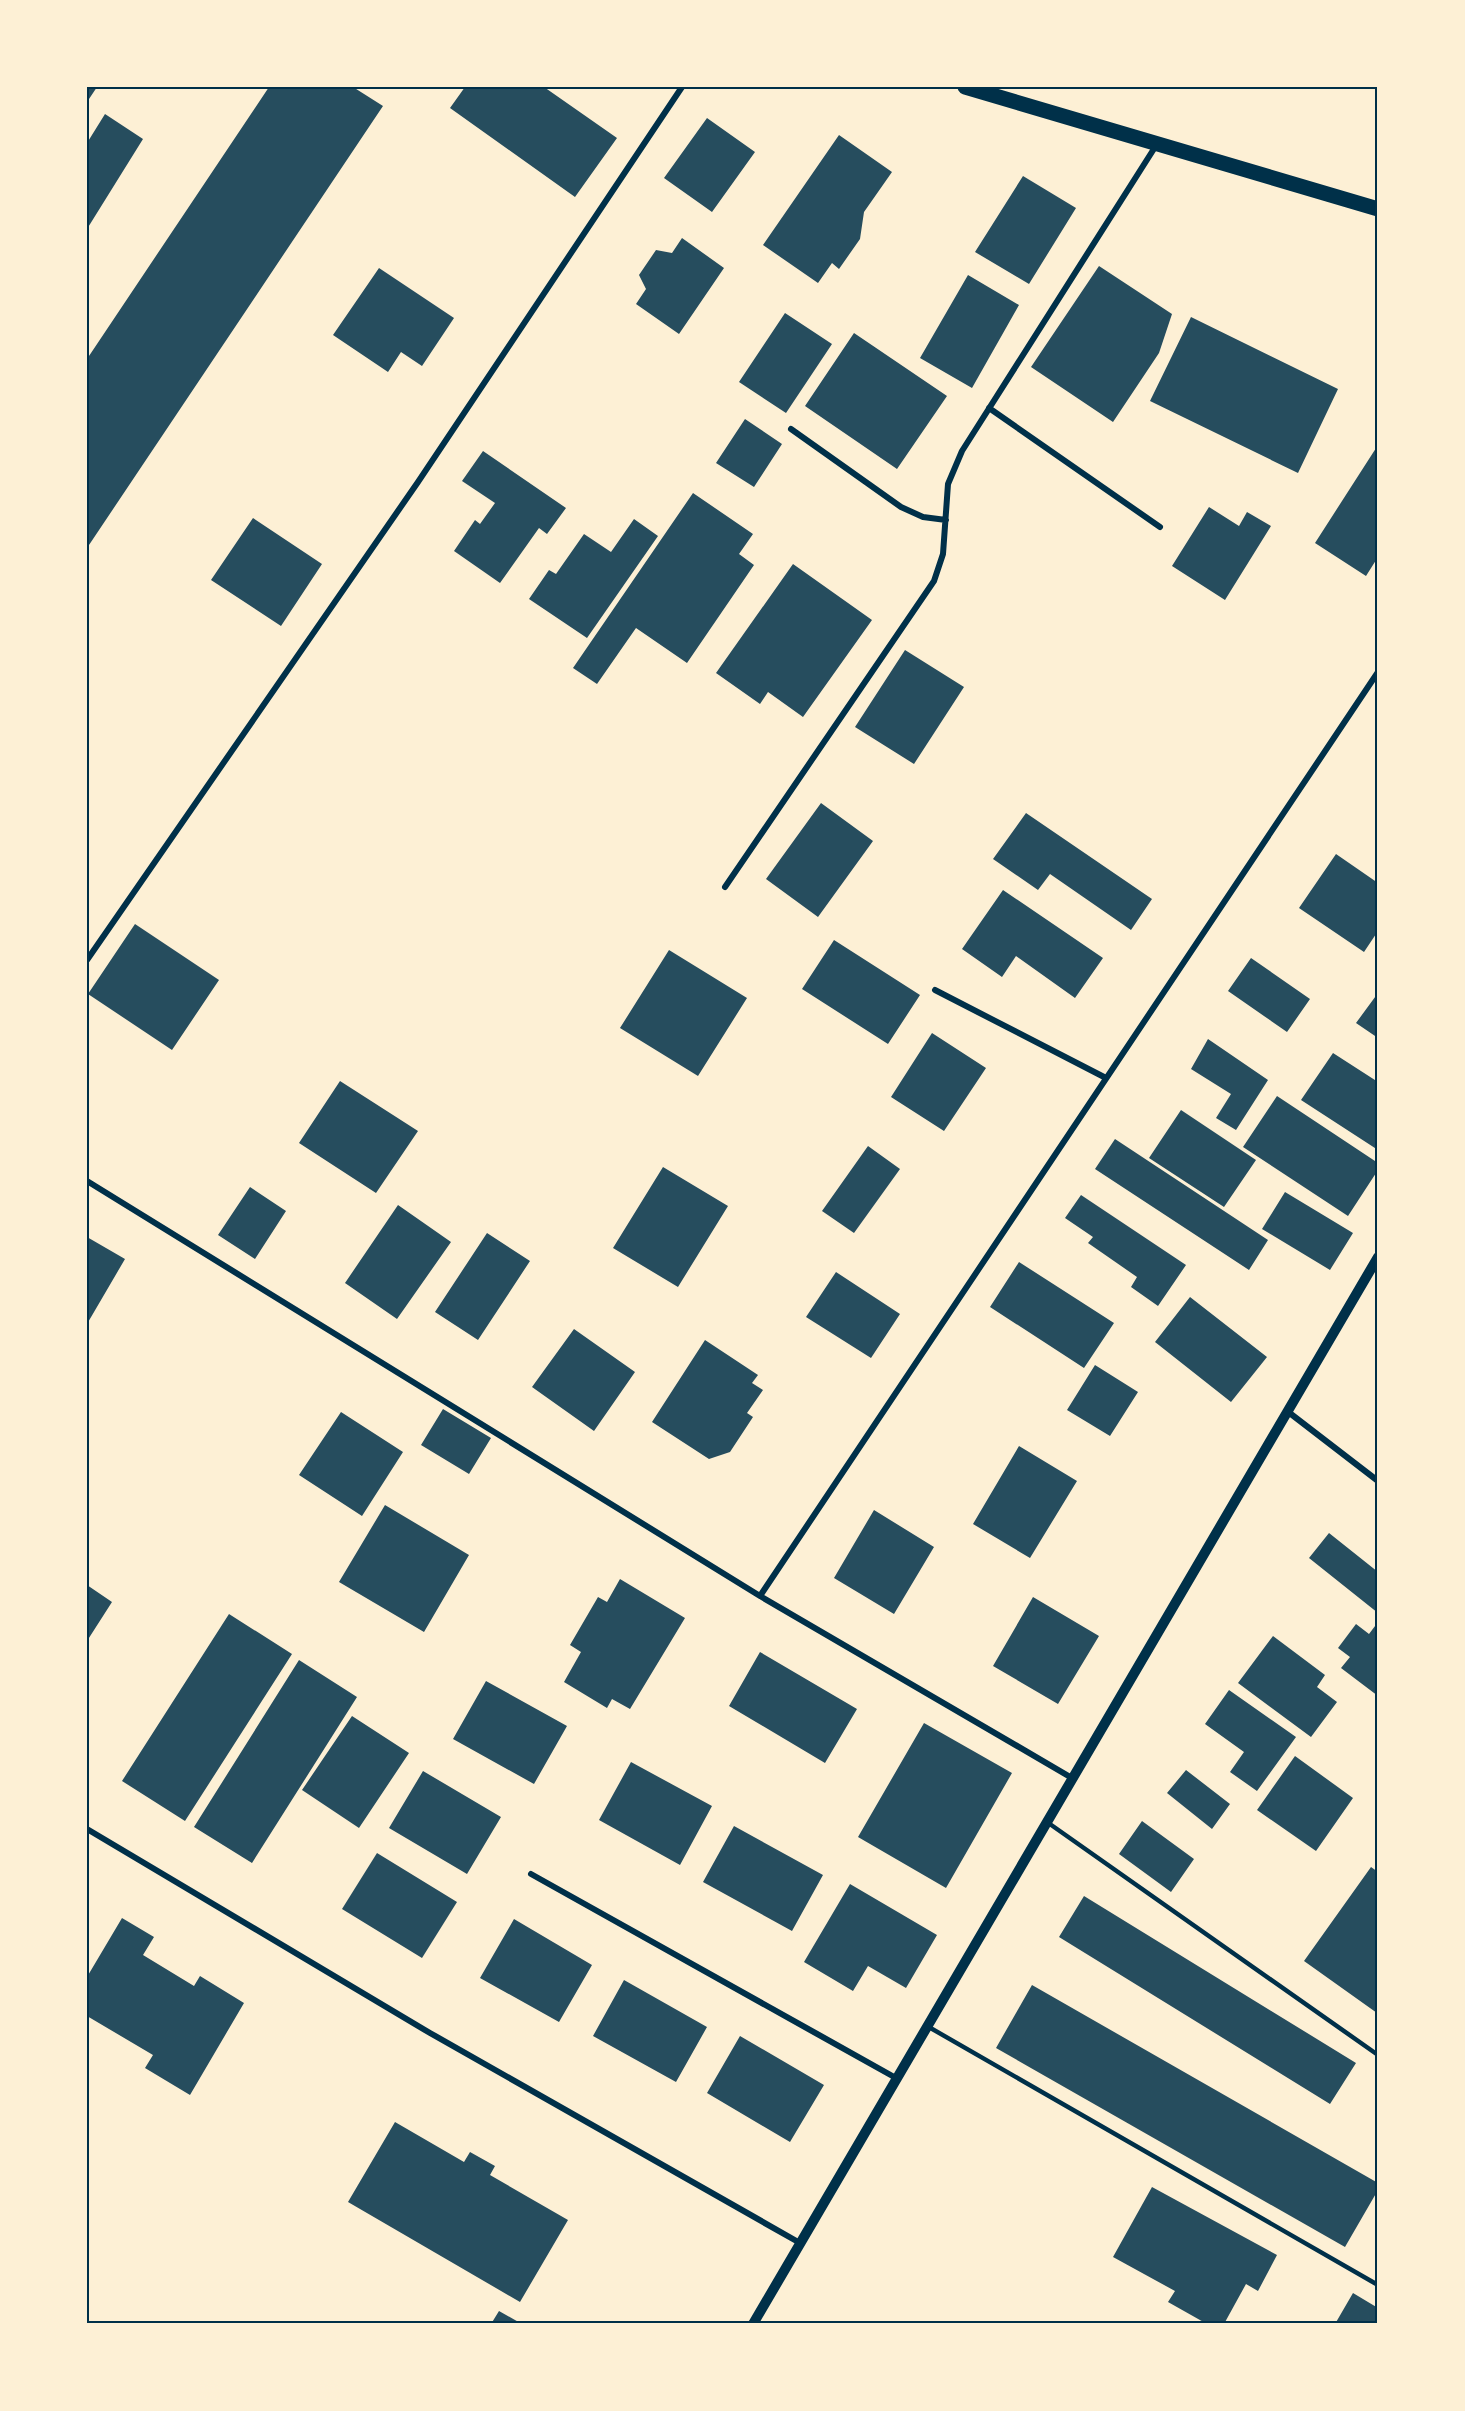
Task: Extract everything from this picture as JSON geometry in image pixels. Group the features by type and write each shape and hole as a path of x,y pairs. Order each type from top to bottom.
{"main road":[{"path":"965,87 1378,209"}],"street":[{"path":"87,960 418,482 682,87"},
{"path":"725,887 934,581 943,554 948,484 962,451 1157,143"},
{"path":"989,408 1160,527"},
{"path":"791,429 902,507 923,517 946,520"},
{"path":"760,1596 1378,672"},
{"path":"935,990 1106,1078"},
{"path":"87,1181 760,1596 1072,1778"},
{"path":"753,2324 1287,1411 1377,1263"},
{"path":"1287,1411 1378,1481"},
{"path":"87,1829 440,2039 800,2243"},
{"path":"531,1874 896,2078"}],"lane":[{"path":"1047,1822 1378,2055"},
{"path":"927,2026 1378,2285"}],"building":[{"path":"87,87 97,87 87,102"},
{"path":"269,87 353,87 383,106 87,548 87,359"},
{"path":"465,87 544,87 617,138 575,197 450,108"},
{"path":"105,114 143,139 87,229 87,143"},
{"path":"707,118 755,152 712,212 664,178"},
{"path":"839,135 892,172 864,212 860,239 839,269 832,263 818,283 763,245"},
{"path":"1023,176 1076,208 1029,284 975,252"},
{"path":"682,238 724,268 679,334 636,304 646,289 639,275 656,250 672,253"},
{"path":"1099,266 1172,314 1159,353 1113,422 1031,367"},
{"path":"379,268 454,318 422,366 401,352 388,372 333,335"},
{"path":"968,275 1019,305 972,388 920,358"},
{"path":"785,313 832,344 786,413 739,382"},
{"path":"1191,317 1338,389 1298,473 1150,401"},
{"path":"854,333 947,396 897,469 805,406"},
{"path":"745,419 782,444 754,487 716,463"},
{"path":"1378,445 1378,557 1366,576 1315,543"},
{"path":"483,451 566,508 547,534 539,528 500,583 454,551 475,520 480,524 495,503 462,481"},
{"path":"693,493 753,534 739,554 754,565 687,663 636,628 597,684 573,668"},
{"path":"1209,507 1239,526 1247,512 1271,526 1225,600 1172,566"},
{"path":"253,518 322,564 281,626 211,580"},
{"path":"634,519 658,536 587,638 529,599 549,570 556,574 584,534 611,552"},
{"path":"793,564 872,620 803,717 768,692 760,704 716,673"},
{"path":"905,650 964,687 914,764 855,727"},
{"path":"821,803 873,841 818,917 766,879"},
{"path":"1026,813 1152,899 1131,930 1050,874 1038,890 993,859"},
{"path":"1336,854 1378,883 1378,931 1364,952 1299,908"},
{"path":"1003,890 1103,958 1075,998 1016,956 1002,977 962,949"},
{"path":"135,924 219,980 172,1050 88,994"},
{"path":"834,940 920,995 888,1044 802,989"},
{"path":"669,950 747,998 698,1076 620,1028"},
{"path":"1251,958 1310,999 1287,1032 1228,991"},
{"path":"1378,993 1378,1038 1356,1023"},
{"path":"932,1033 986,1068 944,1131 891,1097"},
{"path":"1208,1039 1268,1080 1236,1130 1216,1118 1231,1094 1191,1069"},
{"path":"1333,1053 1378,1082 1378,1150 1301,1100"},
{"path":"340,1081 418,1131 376,1193 299,1143"},
{"path":"1277,1096 1378,1163 1378,1170 1348,1216 1243,1147"},
{"path":"1181,1110 1256,1160 1224,1207 1149,1158"},
{"path":"1115,1139 1268,1240 1249,1270 1095,1169"},
{"path":"868,1146 900,1169 854,1233 822,1211"},
{"path":"663,1167 728,1206 678,1287 613,1248"},
{"path":"250,1187 286,1211 255,1259 218,1235"},
{"path":"1285,1192 1353,1233 1330,1270 1262,1229"},
{"path":"1081,1195 1186,1265 1158,1306 1131,1287 1137,1277 1088,1243 1093,1237 1065,1218"},
{"path":"398,1205 451,1242 397,1319 345,1283"},
{"path":"487,1233 530,1261 478,1340 435,1312"},
{"path":"87,1237 125,1259 87,1324"},
{"path":"1019,1262 1114,1323 1084,1368 990,1307"},
{"path":"836,1272 900,1314 871,1358 806,1317"},
{"path":"1190,1297 1267,1357 1231,1402 1155,1342"},
{"path":"574,1329 635,1372 594,1431 532,1387"},
{"path":"705,1340 758,1375 752,1383 763,1390 747,1413 753,1417 730,1452 709,1459 652,1422"},
{"path":"1095,1365 1138,1392 1110,1436 1067,1410"},
{"path":"443,1409 491,1438 469,1474 421,1445"},
{"path":"341,1412 403,1452 362,1516 299,1475"},
{"path":"1019,1446 1077,1481 1030,1558 973,1524"},
{"path":"385,1505 469,1555 424,1632 339,1582"},
{"path":"874,1510 934,1547 894,1614 834,1578"},
{"path":"1329,1533 1378,1572 1378,1613 1309,1558"},
{"path":"620,1579 685,1618 630,1709 612,1699 607,1708 564,1682 581,1652 570,1645 598,1597 607,1602"},
{"path":"87,1585 112,1602 87,1641"},
{"path":"1033,1597 1099,1636 1058,1704 993,1666"},
{"path":"229,1614 292,1654 185,1821 122,1781"},
{"path":"1378,1622 1378,1696 1341,1668 1350,1657 1338,1648 1356,1624 1369,1634"},
{"path":"1273,1636 1325,1675 1317,1687 1337,1702 1311,1737 1238,1683"},
{"path":"760,1652 857,1709 825,1763 729,1706"},
{"path":"299,1660 357,1697 252,1863 194,1827"},
{"path":"486,1681 567,1726 534,1784 453,1739"},
{"path":"1229,1690 1296,1737 1257,1791 1230,1772 1244,1752 1205,1724"},
{"path":"352,1716 409,1753 359,1828 302,1790"},
{"path":"924,1723 1012,1773 946,1888 858,1837"},
{"path":"1295,1756 1353,1798 1316,1851 1257,1810"},
{"path":"631,1762 712,1806 680,1865 599,1820"},
{"path":"1186,1770 1230,1804 1212,1829 1167,1793"},
{"path":"423,1771 501,1817 467,1874 389,1828"},
{"path":"1142,1821 1194,1859 1171,1892 1119,1854"},
{"path":"734,1826 823,1875 792,1931 703,1882"},
{"path":"377,1853 457,1902 422,1958 342,1909"},
{"path":"1371,1867 1378,1872 1377,2013 1304,1961"},
{"path":"850,1884 937,1935 906,1988 868,1966 853,1991 804,1962"},
{"path":"1084,1896 1356,2063 1330,2104 1059,1937"},
{"path":"122,1918 154,1937 143,1955 194,1986 200,1976 244,2003 190,2095 145,2068 153,2055 87,2016 87,1977"},
{"path":"514,1919 592,1965 559,2022 480,1978"},
{"path":"624,1980 707,2027 676,2082 593,2036"},
{"path":"1032,1985 1378,2183 1378,2190 1345,2247 996,2048"},
{"path":"740,2036 824,2085 790,2142 707,2093"},
{"path":"395,2122 464,2162 470,2152 495,2166 490,2175 568,2220 520,2302 348,2202"},
{"path":"1152,2187 1277,2255 1258,2291 1246,2284 1224,2324 1207,2324 1168,2302 1175,2291 1113,2257"},
{"path":"1353,2293 1378,2308 1378,2324 1335,2324"},
{"path":"499,2311 522,2324 491,2324"}]}
